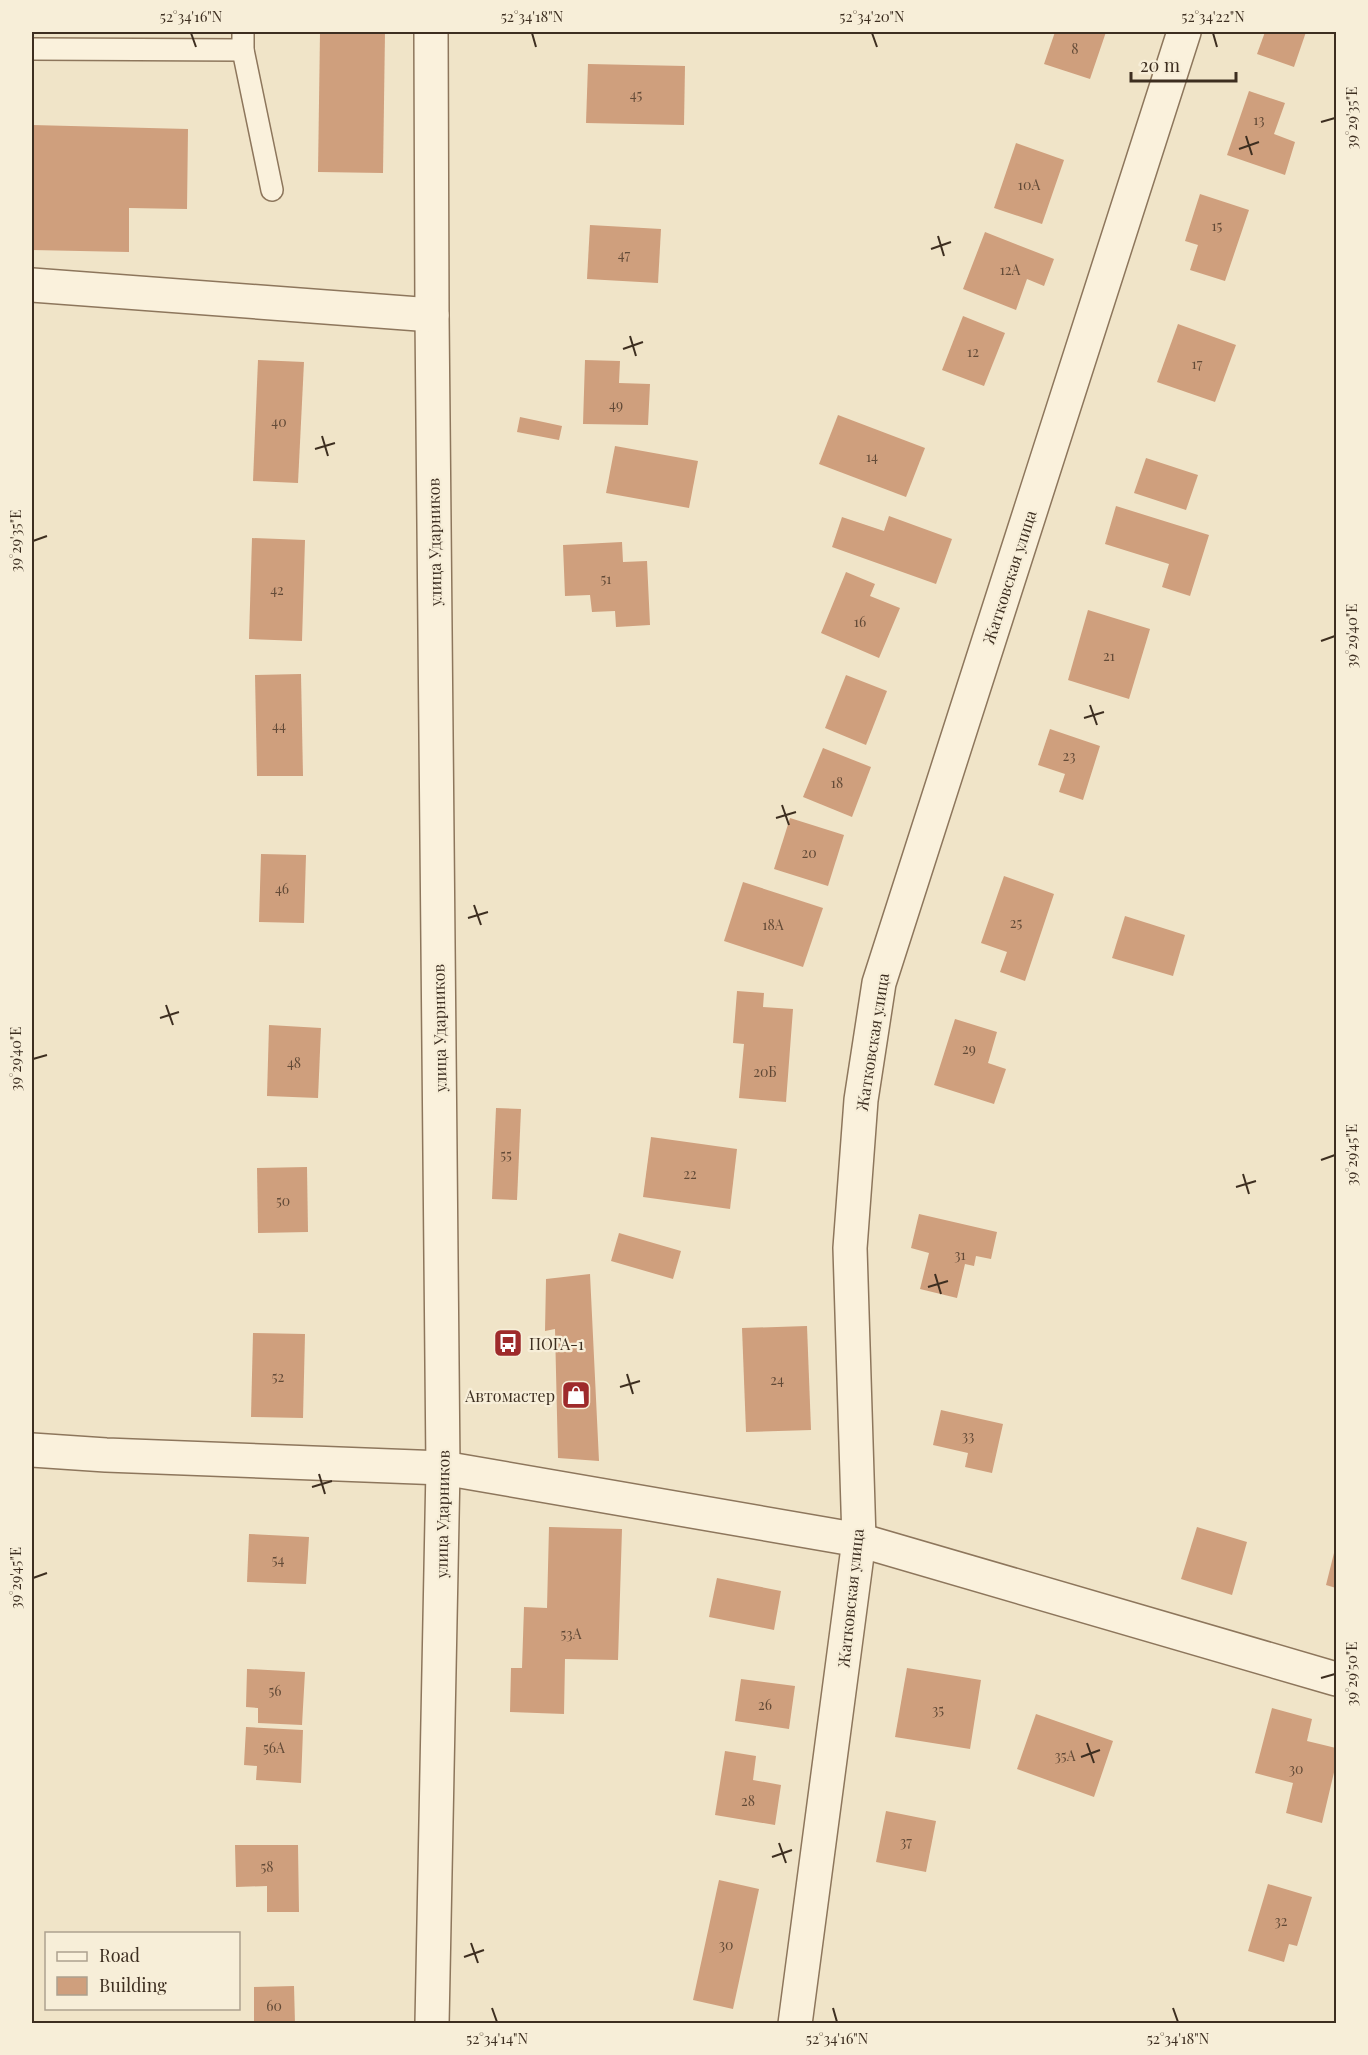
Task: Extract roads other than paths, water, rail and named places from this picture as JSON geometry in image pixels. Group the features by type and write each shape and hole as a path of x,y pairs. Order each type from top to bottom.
{"street":[{"name":"улица Ударников","path":"431,32 443,1468 432,2024"},
{"name":"Жатковская улица","path":"795,2024 859,1540 850,1248 861,1100 879,983 1184,32"},
{"path":"32,285 432,315"},
{"path":"32,1450 443,1468 859,1540 1336,1679"}],"lane":[{"path":"32,49 243,41 272,190"}],"place":[{"name":"ПОГА-1","path":"508,1343"},
{"name":"Автомастер","path":"576,1395"}]}
